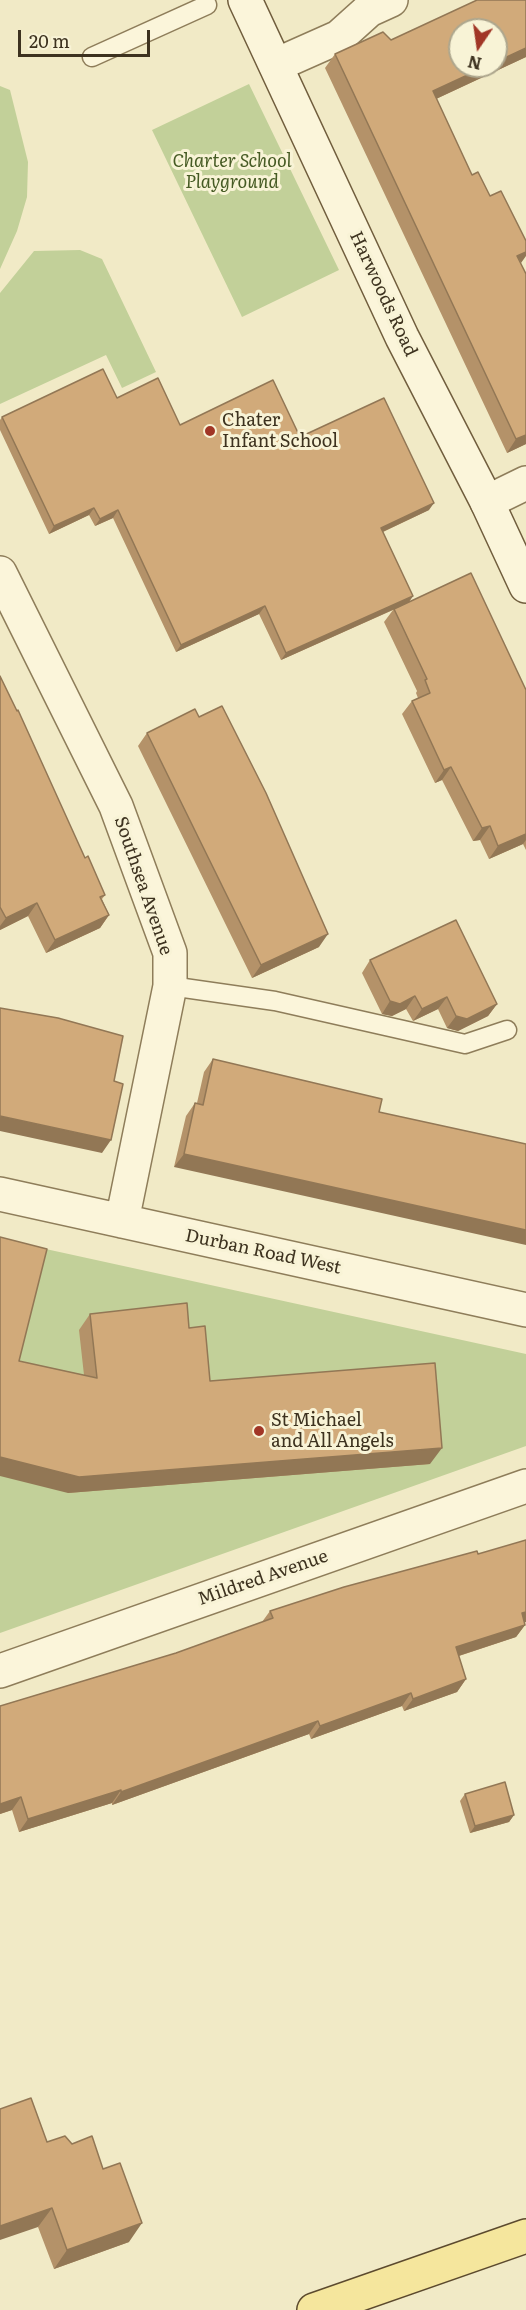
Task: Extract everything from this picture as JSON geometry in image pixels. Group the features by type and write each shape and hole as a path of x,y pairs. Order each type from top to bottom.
{"main road":[{"path":"314,2310 526,2236"}],"street":[{"name":"Harwoods Road","path":"245,0 402,337 526,586"},
{"path":"276,65 339,37 380,5"},
{"path":"486,502 526,483"},
{"name":"Southsea Avenue","path":"0,573 116,806 170,952 170,986 122,1221"},
{"name":"Durban Road West","path":"0,1194 526,1310"},
{"name":"Mildred Avenue","path":"0,1671 526,1486"}],"lane":[{"path":"92,57 207,5"},
{"path":"170,986 275,1001 465,1044 507,1030"}],"green space":[{"name":"Charter School Playground","path":"249,84 339,270 242,317 152,130"},
{"path":"0,86 10,90 28,162 27,197 17,231 0,269"},
{"path":"80,250 102,259 156,372 122,388 106,355 0,404 0,293 34,251"},
{"path":"0,1239 526,1354 526,1446 0,1633"}],"building":[{"path":"477,0 526,0 526,48 508,56 508,18 448,18 448,78 461,78 433,91 472,175 478,172 490,196 501,191 526,241 526,252 517,256 526,274 526,435 516,439 335,54 383,32 391,40"},
{"path":"103,369 117,398 158,378 180,425 273,380 300,437 384,398 434,503 381,528 413,596 286,653 265,606 181,645 118,510 100,519 94,508 54,526 2,417"},
{"path":"471,573 526,690 526,834 498,846 490,826 482,828 451,767 444,770 412,701 430,693 425,680 427,679 394,609"},
{"path":"0,676 18,710 85,858 88,856 105,895 100,897 109,915 55,940 37,903 6,918 0,907"},
{"path":"222,706 266,793 328,934 261,965 147,733 195,709 199,717"},
{"path":"456,920 497,1004 467,1019 456,1016 447,997 422,1009 415,996 400,1004 390,1001 370,960"},
{"path":"0,1008 58,1018 123,1036 114,1081 123,1084 111,1140 0,1116"},
{"path":"213,1059 382,1099 379,1112 526,1144 526,1230 184,1154 195,1103 203,1105"},
{"name":"St Michael and All Angels","path":"0,1237 47,1249 19,1361 97,1378 90,1314 187,1303 189,1328 205,1326 210,1381 435,1363 442,1448 79,1477 0,1457"},
{"path":"526,1540 526,1612 522,1613 525,1625 456,1647 466,1679 413,1699 411,1693 320,1726 318,1721 121,1792 121,1790 28,1819 21,1797 0,1804 0,1706 176,1653 273,1618 270,1611 344,1587"},
{"path":"505,1782 514,1815 475,1826 465,1794"},
{"path":"31,2098 47,2142 65,2136 72,2144 92,2136 103,2169 120,2163 142,2223 67,2250 52,2208 0,2226 0,2109"}],"place":[{"name":"Chater Infant School","path":"210,431"},
{"name":"St Michael and All Angels","path":"259,1431"}]}
